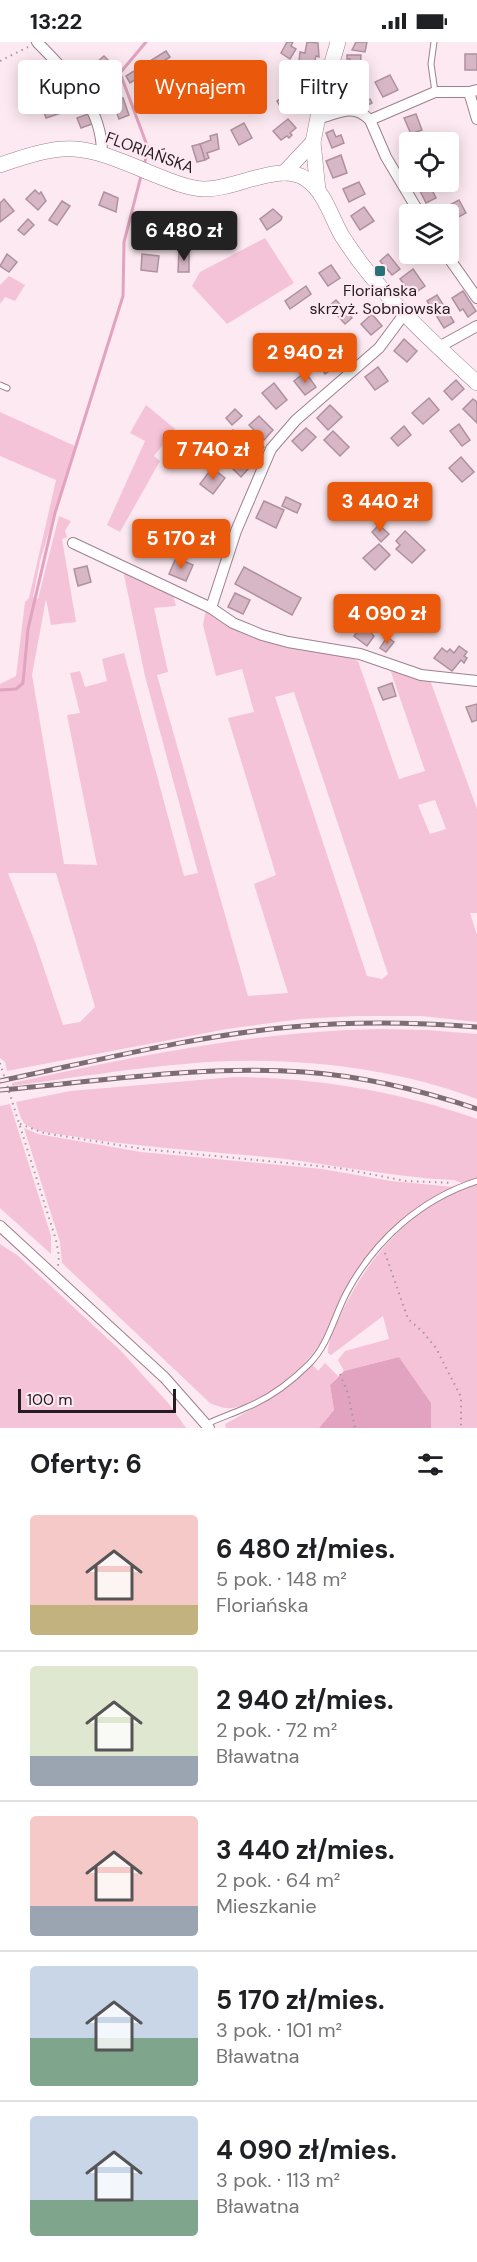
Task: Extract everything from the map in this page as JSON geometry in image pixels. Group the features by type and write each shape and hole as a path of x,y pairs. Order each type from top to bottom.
{"street":[{"path":"36,42 64,70 87,98 100,126 102,153"},
{"path":"318,190 313,142 338,42"},
{"path":"370,120 435,92 473,91 477,118"},
{"path":"317,119 349,109 360,112 370,120 386,157 414,204"},
{"path":"284,173 313,142"},
{"name":"FLORIAŃSKA","path":"0,165 55,149 81,148 102,153 178,183 203,189 228,186 284,173"},
{"path":"284,173 302,177 318,190 356,256 405,313 477,383"},
{"path":"453,264 477,298"},
{"path":"211,608 236,531 271,449 296,420 379,348 405,313"},
{"path":"439,347 477,326"},
{"path":"73,543 211,608 233,623 288,642 360,654 421,675 477,681"},
{"path":"0,1226 165,1378 208,1426"}],"lane":[{"path":"434,42 431,64 435,92"},
{"path":"0,385 7,388"},
{"path":"208,1426 261,1401 310,1364 325,1343 348,1291 382,1244 416,1211 460,1187 477,1181"}],"path":[{"path":"0,61 36,42"},
{"path":"0,1063 60,1256 58,1266 52,1274"},
{"path":"20,1124 44,1133 143,1149 339,1168 394,1180 449,1182 460,1187"},
{"path":"382,1244 408,1319 423,1332 435,1348 461,1397 461,1428"},
{"path":"340,1374 348,1394 356,1428"}],"shaded area":[{"path":"265,238 294,283 227,324 192,286 200,272"},
{"path":"9,276 25,285 15,301 5,297 0,304 0,285"},
{"path":"146,405 175,429 154,456 160,461 120,532 107,525 145,441 130,433"},
{"path":"0,412 75,446 40,561 33,597 38,599 59,516 71,521 65,531 67,537 62,539 76,622 51,625 46,599 32,675 64,864 97,865 67,715 80,713 70,673 80,671 85,687 107,681 102,659 124,653 184,876 198,873 145,676 123,570 173,595 176,606 154,608 168,672 157,675 248,996 288,993 254,884 276,875 228,718 254,712 242,669 216,676 203,625 206,609 240,629 340,653 358,661 399,779 425,771 390,669 430,680 477,809 477,913 470,913 477,935 477,1022 421,1016 301,1019 227,1029 7,1071 5,1062 0,1058 0,684 16,676 25,602 29,598 56,480 0,456","holes":["294,692 388,974 382,979 367,976 275,697","435,800 446,829 430,834 418,805","8,873 56,873 95,1007 80,1022 63,1025 35,942"]},
{"path":"379,1029 477,1034 477,1099 406,1078 333,1065 295,1062 221,1062 163,1066 12,1086 12,1083 194,1047 286,1035"},
{"path":"235,1077 297,1080 358,1088 418,1101 477,1119 477,1179 462,1183 454,1180 402,1176 271,1157 140,1145 39,1131 25,1124 21,1119 16,1102 70,1091"},
{"path":"10,1104 51,1236 51,1254 0,1208 0,1106"},
{"path":"24,1128 38,1134 141,1152 322,1169 391,1181 454,1187 408,1215 379,1243 348,1284 316,1349 296,1371 271,1392 257,1400 226,1408 210,1403 62,1263 60,1242"},
{"path":"477,1184 477,1428 431,1428 431,1403 399,1357 344,1371 338,1360 345,1351 389,1339 383,1316 331,1355 328,1353 329,1343 352,1292 379,1252 413,1219 433,1205"},
{"path":"0,1244 17,1255 121,1351 169,1404 186,1428 0,1428"},
{"path":"399,1357 431,1403 431,1428 319,1428 334,1410 330,1385 344,1371"},
{"path":"325,1363 338,1376 330,1385 334,1410 319,1428 226,1428 225,1424 270,1397 312,1364 318,1371"}],"building":[{"path":"287,42 293,42 291,46 296,49 290,59 281,53"},
{"path":"307,42 318,43 319,57 316,56 315,60 299,60 300,52 305,53"},
{"path":"356,42 367,42 365,52 352,50"},
{"path":"166,51 170,57 165,60 152,60"},
{"path":"465,54 477,54 477,70 465,70"},
{"path":"347,55 361,55 361,60 347,59"},
{"path":"134,71 134,80 130,83 126,76"},
{"path":"390,75 398,90 383,97 375,82"},
{"path":"122,98 129,115 119,119 117,114 122,114"},
{"path":"45,114 58,114 46,118"},
{"path":"88,114 92,124 81,128 77,118"},
{"path":"416,114 422,130 410,132 404,118"},
{"path":"288,119 296,128 290,133 292,135 289,138 287,136 281,140 273,131"},
{"path":"244,123 252,138 239,145 231,130"},
{"path":"333,130 336,137 341,135 344,143 332,148 326,133"},
{"path":"217,134 219,149 207,153 209,158 205,160 200,144 211,140 210,136"},
{"path":"200,144 205,160 197,162 192,146"},
{"path":"341,155 347,173 333,178 326,161"},
{"path":"359,182 365,194 349,202 343,189"},
{"path":"35,190 39,194 41,192 46,201 38,210 26,199"},
{"path":"104,192 118,198 116,212 99,205"},
{"path":"420,192 433,192 436,198 426,203"},
{"path":"4,199 14,211 0,222 0,203"},
{"path":"459,200 466,213 459,217 459,204 452,204"},
{"path":"62,201 70,206 57,225 49,220"},
{"path":"364,207 374,221 360,230 351,216"},
{"path":"273,209 282,217 267,230 260,219"},
{"path":"204,213 204,216 214,214 216,230 196,230 194,214"},
{"path":"28,219 34,225 24,235 18,230"},
{"path":"179,251 189,251 189,272 178,272"},
{"path":"7,254 17,262 9,272 0,266"},
{"path":"142,254 159,256 157,272 141,270"},
{"path":"388,254 400,269 392,275 380,261"},
{"path":"331,265 340,278 328,286 319,273"},
{"path":"413,269 425,286 412,295 400,279"},
{"path":"306,286 311,294 290,309 285,301"},
{"path":"463,291 476,311 468,317 463,309 460,311 452,298"},
{"path":"437,295 454,322 444,328 427,301"},
{"path":"336,300 352,318 345,324 329,306"},
{"path":"372,314 382,326 371,335 361,324"},
{"path":"404,339 417,351 407,362 394,351"},
{"path":"336,346 346,359 325,374 316,361"},
{"path":"378,367 388,381 375,390 365,377"},
{"path":"305,372 316,387 305,395 294,381"},
{"path":"456,380 464,389 452,400 444,391"},
{"path":"274,383 287,400 276,409 262,393"},
{"path":"429,398 439,410 423,424 412,413"},
{"path":"473,399 477,402 477,423 463,409"},
{"path":"330,405 342,417 328,430 317,418"},
{"path":"235,409 242,416 232,425 226,418"},
{"path":"259,416 273,430 264,440 249,425"},
{"path":"459,424 470,440 462,446 450,431"},
{"path":"404,426 411,435 398,446 391,438"},
{"path":"306,428 316,437 302,451 292,441"},
{"path":"233,430 242,439 231,449 222,441"},
{"path":"333,431 349,447 340,456 324,440"},
{"path":"255,440 264,447 254,457 246,450"},
{"path":"236,454 250,467 241,477 227,463"},
{"path":"461,457 474,472 462,482 449,468"},
{"path":"212,468 225,478 213,494 200,484"},
{"path":"286,497 301,504 297,513 282,506"},
{"path":"264,501 284,510 276,528 256,518"},
{"path":"379,525 389,534 381,542 372,532"},
{"path":"191,527 210,535 203,551 185,543"},
{"path":"405,531 425,550 412,563 396,549 400,545 396,541"},
{"path":"379,544 390,555 375,570 363,558"},
{"path":"176,558 193,565 186,581 169,574"},
{"path":"87,566 91,582 78,586 74,569"},
{"path":"244,567 301,598 292,615 235,584"},
{"path":"235,593 250,600 243,614 228,607"},
{"path":"365,621 371,625 370,632 374,636 367,646 354,636"},
{"path":"387,637 394,642 386,652 380,648"},
{"path":"459,646 467,652 464,656 467,658 464,663 461,660 452,671 434,658 442,648 447,652 450,649 454,653"},
{"path":"392,683 396,696 383,700 378,688"},
{"path":"477,704 477,720 472,722 466,707"}],"waterway":[{"path":"144,166 148,148 120,73 146,42"},
{"path":"0,690 16,689 23,683 28,629 55,513 123,296 124,242 141,176"}],"railway":[{"path":"0,1081 145,1050 254,1031 361,1023 477,1027"},
{"path":"0,1090 190,1072 266,1070 370,1080 477,1109"}],"place":[{"name":"Floriańska skrzyż. Sobniowska","path":"380,271"}]}
